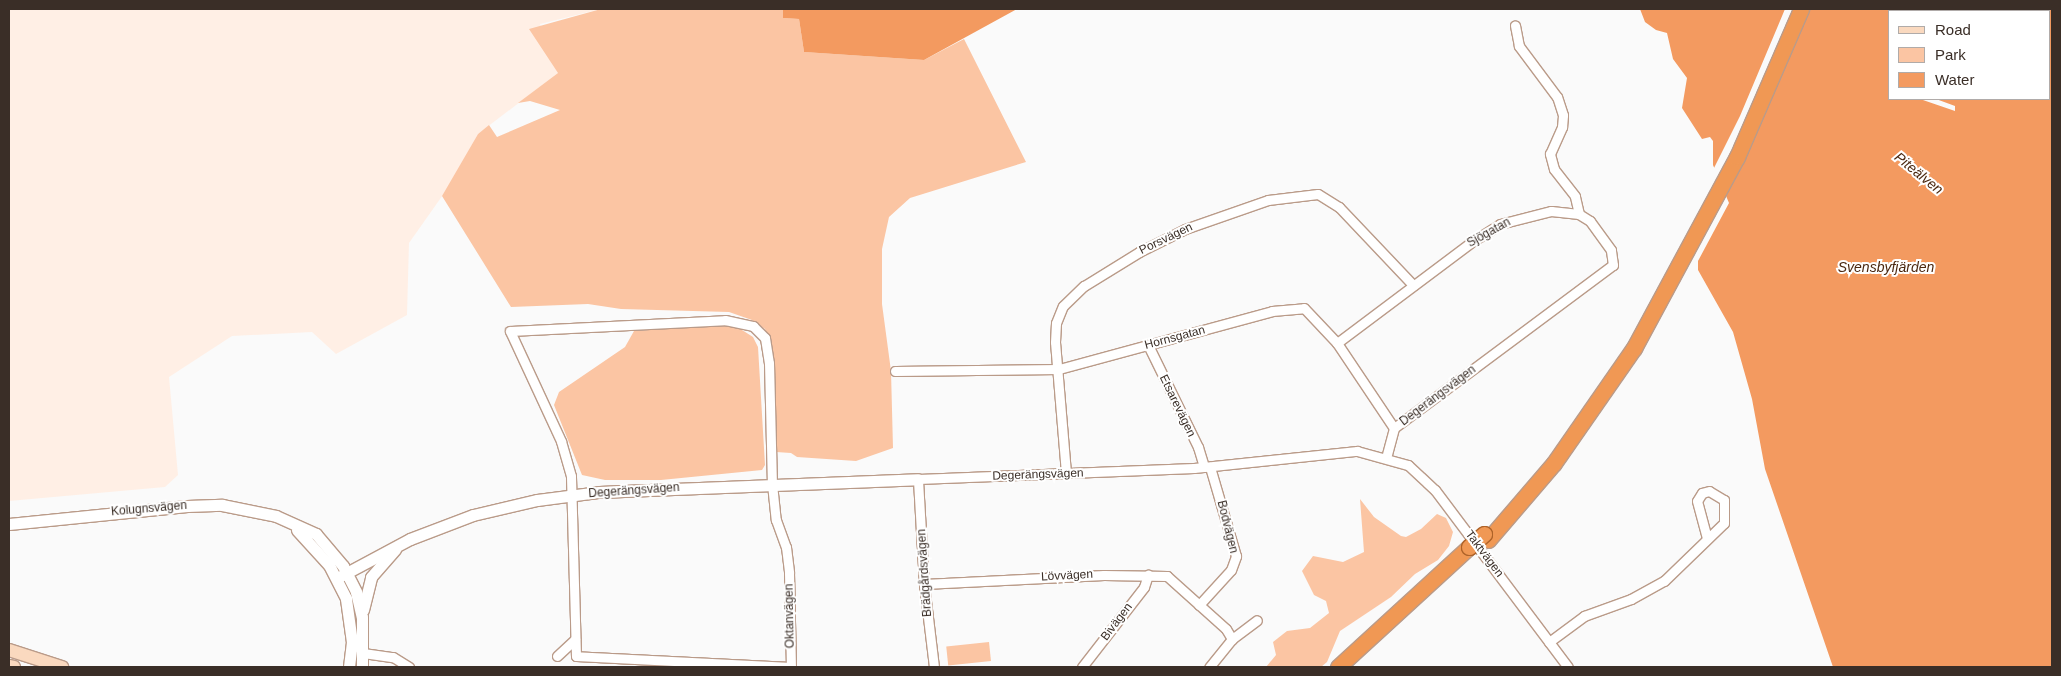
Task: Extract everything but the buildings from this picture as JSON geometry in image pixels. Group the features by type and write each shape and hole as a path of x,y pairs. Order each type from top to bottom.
{"highway":[{"path":"1719,184 1793,9"},
{"path":"1352,667 1486,537 1550,456 1600,386 1667,274 1759,111 1801,9"},
{"path":"1338,667 1472,550"}],"main road":[{"path":"9,650 62,667"},
{"path":"9,666 14,667"}],"street":[{"path":"1515,25 1519,46 1557,96 1563,115 1550,154 1554,169 1574,196 1579,214"},
{"name":"Porsvägen","path":"1066,474 1059,369 1055,342 1056,322 1063,306 1084,286 1185,229 1268,200 1302,194 1318,194 1330,200 1413,286"},
{"name":"Sjögatan","path":"1337,344 1413,286 1500,224 1550,211 1579,214"},
{"name":"Degerängsvägen","path":"342,576 398,545 473,515 537,500 572,496 772,484 1207,467 1324,452 1357,450 1386,458 1394,428 1613,265 1611,250 1590,221 1579,214"},
{"name":"Hornsgatan","path":"895,371 1059,369 1289,308 1304,308 1337,344 1394,428"},
{"name":"Oktanvägen","path":"725,320 753,326 765,338 769,363 772,484 776,520 786,547 789,573 791,667 576,656 572,496 562,442 510,331 725,320"},
{"name":"Etsarevägen","path":"1148,345 1207,467"},
{"name":"Taktvägen","path":"1386,458 1408,465 1435,490 1568,667"},
{"name":"Bodvägen","path":"1199,605 1231,570 1236,556 1207,467"},
{"name":"Brädgårdsvägen","path":"918,478 924,584 934,667"},
{"path":"1549,642 1584,616 1650,590 1664,582 1707,539 1725,519 1724,500 1709,492 1702,493 1697,501 1707,539"},
{"name":"Kolugnsvägen","path":"9,524 222,505 257,511 288,522 309,540 356,592 362,617 362,667"},
{"name":"Kolugnsvägen","path":"362,617 370,577 398,545"},
{"name":"Lövvägen","path":"924,584 1148,575 1167,576 1232,639"},
{"name":"Bivägen","path":"1082,667 1144,587 1148,575"},
{"name":"Kolugnsvägen","path":"342,576 351,626 349,667"},
{"path":"1209,667 1232,639 1257,620"},
{"path":"557,656 575,639"},
{"path":"363,653 392,657 409,667"}],"shaded area":[{"path":"9,9 601,9 540,24 558,73 478,134 445,192 409,243 407,315 336,354 312,332 232,336 169,377 178,475 165,487 9,501"}],"green space":[{"path":"601,9 783,9 783,18 799,19 804,52 924,60 964,39 1026,162 910,198 889,217 882,249 882,304 891,371 893,448 856,461 797,457 791,453 776,452 773,352 765,329 752,320 729,312 621,309 588,304 511,307 442,196 478,134 489,125 497,137 560,110 530,101 518,103 558,73 529,29"},
{"path":"733,326 753,337 758,347 765,465 762,470 661,480 605,480 582,475 554,405 559,392 625,347 634,331"},
{"path":"1360,499 1374,517 1401,536 1406,537 1421,529 1437,514 1446,518 1453,532 1449,546 1438,560 1415,574 1391,597 1340,631 1327,662 1321,667 1266,667 1276,655 1273,642 1287,631 1310,628 1329,613 1326,601 1314,595 1302,571 1313,556 1343,562 1364,552"},
{"path":"989,642 991,661 948,665 946,646"}],"water":[{"path":"783,9 1017,9 924,60 804,52 799,19 783,18"},
{"name":"Svensbyfjärden","path":"1640,9 2052,9 2052,667 1833,667 1765,469 1752,399 1733,332 1698,270 1698,261 1729,203 1713,165 1713,141 1710,137 1702,139 1682,108 1687,78 1673,59 1667,33 1656,30 1645,22"}],"pier":[{"path":"1785,9 1801,9 1720,186 1713,170 1740,116"}],"water label":[{"name":"Piteälven","path":"1919,173"}]}
